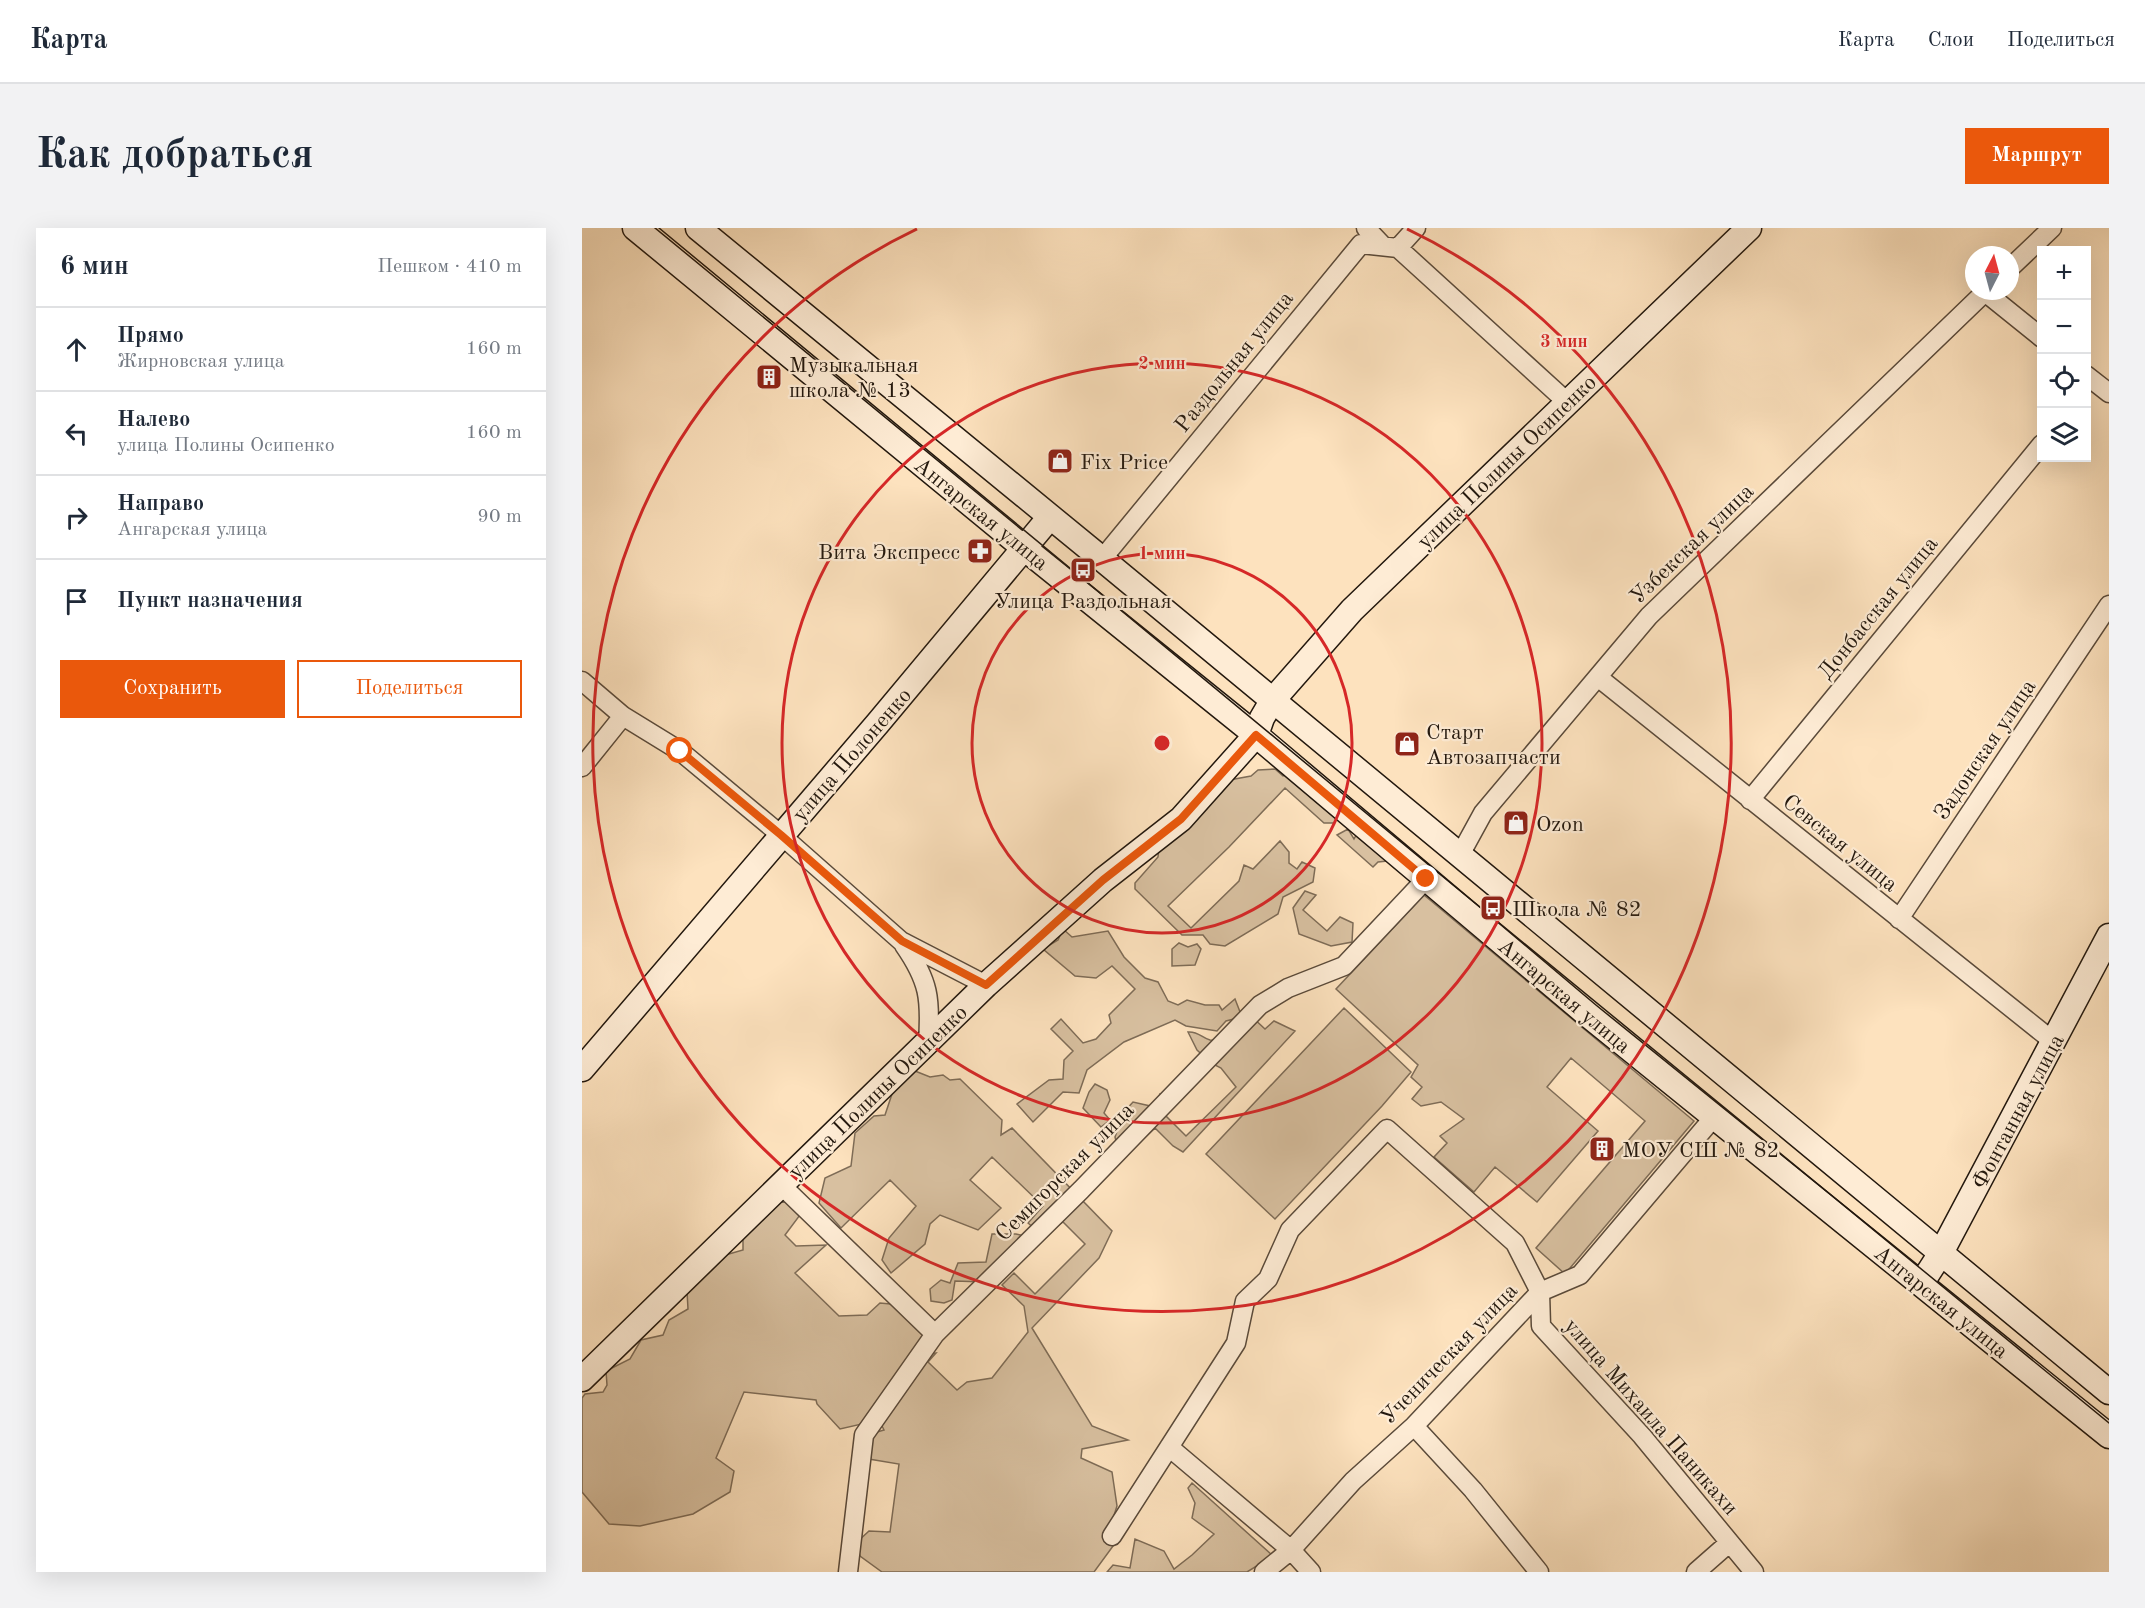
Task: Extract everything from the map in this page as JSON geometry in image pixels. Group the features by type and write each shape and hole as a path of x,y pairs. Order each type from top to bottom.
{"main road":[{"name":"Ангарская улица","path":"635,228 1024,548 1256,735 1588,1016 2109,1436"},
{"name":"Ангарская улица","path":"698,228 2109,1392"},
{"name":"улица Полины Осипенко","path":"582,1379 986,985 1103,880 1181,819 1256,735 1262,718 1272,701 1352,609 1749,228"},
{"name":"улица Полоненко","path":"582,1069 886,714 1050,517"},
{"name":"Фонтанная улица","path":"1921,1284 1941,1253 2109,936"}],"street":[{"path":"1366,228 1391,247 1567,402"},
{"path":"1391,247 1416,228"},
{"path":"2019,259 2052,228"},
{"name":"Раздольная улица","path":"1102,559 1360,244 1391,247"},
{"name":"Узбекская улица","path":"1460,855 1483,813 1649,616 1976,300"},
{"path":"1996,300 2037,334"},
{"path":"2091,381 2109,393"},
{"name":"Донбасская улица","path":"1750,800 2037,450"},
{"name":"Задонская улица","path":"1899,919 2109,605"},
{"name":"Севская улица","path":"1599,678 2054,1042"},
{"path":"582,681 623,716 680,751 781,835 902,941 986,985"},
{"path":"582,766 623,716"},
{"name":"Семигорская улица","path":"848,1572 864,1435 935,1334 1081,1190 1260,1005 1288,988 1344,966 1426,879"},
{"path":"902,941 918,964 928,990 930,1016 928,1042"},
{"name":"Ученическая улица","path":"1264,1572 1291,1550 1353,1481 1414,1426 1540,1292 1580,1275 1714,1117"},
{"name":"улица Михаила Паникахи","path":"1169,1447 1236,1343 1245,1301 1268,1279 1290,1230 1387,1129 1515,1243 1540,1292 1541,1326 1642,1436 1754,1572"},
{"path":"781,1185 935,1334"},
{"path":"1414,1426 1473,1490 1539,1572"},
{"path":"1112,1536 1169,1447 1291,1550 1311,1572"},
{"path":"1696,1572 1729,1543"}],"shaded area":[{"path":"1289,768 1342,811 1334,823 1324,823 1285,788 1168,906 1191,928 1239,881 1244,865 1253,869 1280,841 1289,852 1289,863 1297,869 1302,862 1315,868 1313,882 1283,897 1278,914 1225,946 1210,944 1203,935 1182,935 1135,889 1135,883 1158,857 1159,847 1183,833 1203,812 1205,801 1224,781 1251,776 1258,770 1275,769 1283,776"},
{"path":"1360,828 1398,860 1378,862 1373,867 1337,835 1348,829 1354,839"},
{"path":"1305,891 1316,895 1303,910 1327,931 1340,917 1353,923 1352,942 1331,946 1299,934 1293,908"},
{"path":"1424,895 1694,1121 1565,1274 1536,1248 1645,1121 1571,1058 1547,1087 1598,1131 1537,1202 1495,1167 1474,1192 1434,1157 1447,1143 1440,1136 1464,1119 1441,1102 1421,1106 1412,1099 1422,1087 1411,1077 1418,1065 1336,989"},
{"path":"1063,929 1072,937 1108,931 1124,957 1145,978 1158,982 1168,1001 1178,1005 1187,1000 1205,1005 1219,1005 1222,1010 1235,999 1242,1017 1226,1021 1217,1031 1186,1026 1175,1020 1124,1042 1087,1070 1079,1093 1063,1092 1033,1122 1017,1104 1049,1080 1063,1079 1064,1060 1073,1051 1051,1029 1061,1019 1083,1043 1096,1039 1111,1023 1109,1015 1135,989 1112,966 1096,978 1075,976 1043,949 1058,940"},
{"path":"1179,943 1188,947 1197,944 1201,949 1195,965 1172,966 1172,949"},
{"path":"1344,1008 1411,1072 1382,1106 1275,1219 1206,1154"},
{"path":"1251,1016 1265,1029 1274,1021 1295,1031 1183,1152 1173,1146 1155,1128 1123,1158 1120,1157 1115,1137 1124,1112 1133,1102 1155,1107 1160,1094 1169,1097 1163,1113 1186,1136 1236,1087 1221,1068 1211,1063 1197,1050 1188,1032 1215,1040"},
{"path":"915,1071 930,1077 943,1075 950,1080 960,1079 1002,1120 1001,1135 1012,1128 1112,1231 1099,1258 1032,1328 1092,1426 1128,1440 1082,1449 1081,1458 1112,1472 1117,1506 1109,1531 1116,1542 1094,1572 882,1572 860,1556 856,1543 869,1531 890,1532 899,1464 857,1457 856,1438 884,1430 879,1420 840,1429 816,1400 744,1392 716,1458 734,1471 730,1492 693,1514 640,1526 609,1524 582,1492 582,1398 585,1394 603,1392 607,1385 606,1371 630,1359 641,1340 663,1335 669,1320 688,1309 687,1291 722,1256 743,1250 743,1233 781,1202 795,1203 800,1215 785,1235 796,1246 826,1245 795,1273 839,1316 867,1315 880,1303 901,1305 928,1335 929,1354 936,1353 928,1362 957,1390 967,1382 992,1378 1028,1332 1024,1306 1002,1285 1014,1273 1035,1294 1085,1244 1063,1222 1043,1236 1028,1223 1043,1206 992,1157 970,1180 1001,1208 978,1230 940,1215 930,1224 925,1244 891,1273 882,1260 889,1238 916,1206 890,1180 841,1228 819,1203 825,1178 851,1166 855,1133 874,1116 885,1115 894,1088"},
{"path":"1095,1084 1107,1090 1110,1100 1104,1113 1110,1120 1101,1127 1083,1108"},
{"path":"992,1234 1016,1234 1029,1237 984,1282 955,1281 952,1300 944,1303 931,1301 930,1289 941,1280 950,1283 958,1263 986,1262"},
{"path":"1192,1483 1273,1556 1247,1572 1107,1572 1113,1565 1130,1568 1135,1539 1164,1551 1174,1569 1214,1534 1192,1518 1195,1503 1188,1488"}],"tram line":[{"path":"659,228 1453,885 2109,1423"}],"place":[{"name":"Музыкальная школа № 13","path":"769,377"},
{"name":"Fix Price","path":"1060,461"},
{"name":"Вита Экспресс","path":"980,551"},
{"name":"Улица Раздольная","path":"1083,570"},
{"name":"Старт Автозапчасти","path":"1407,744"},
{"name":"Ozon","path":"1516,823"},
{"name":"Школа № 82","path":"1493,908"},
{"name":"МОУ СШ № 82","path":"1602,1149"}],"route":[{"path":"680,751 781,835 902,941 986,985 1103,880 1181,819 1256,735 1426,879"}]}
